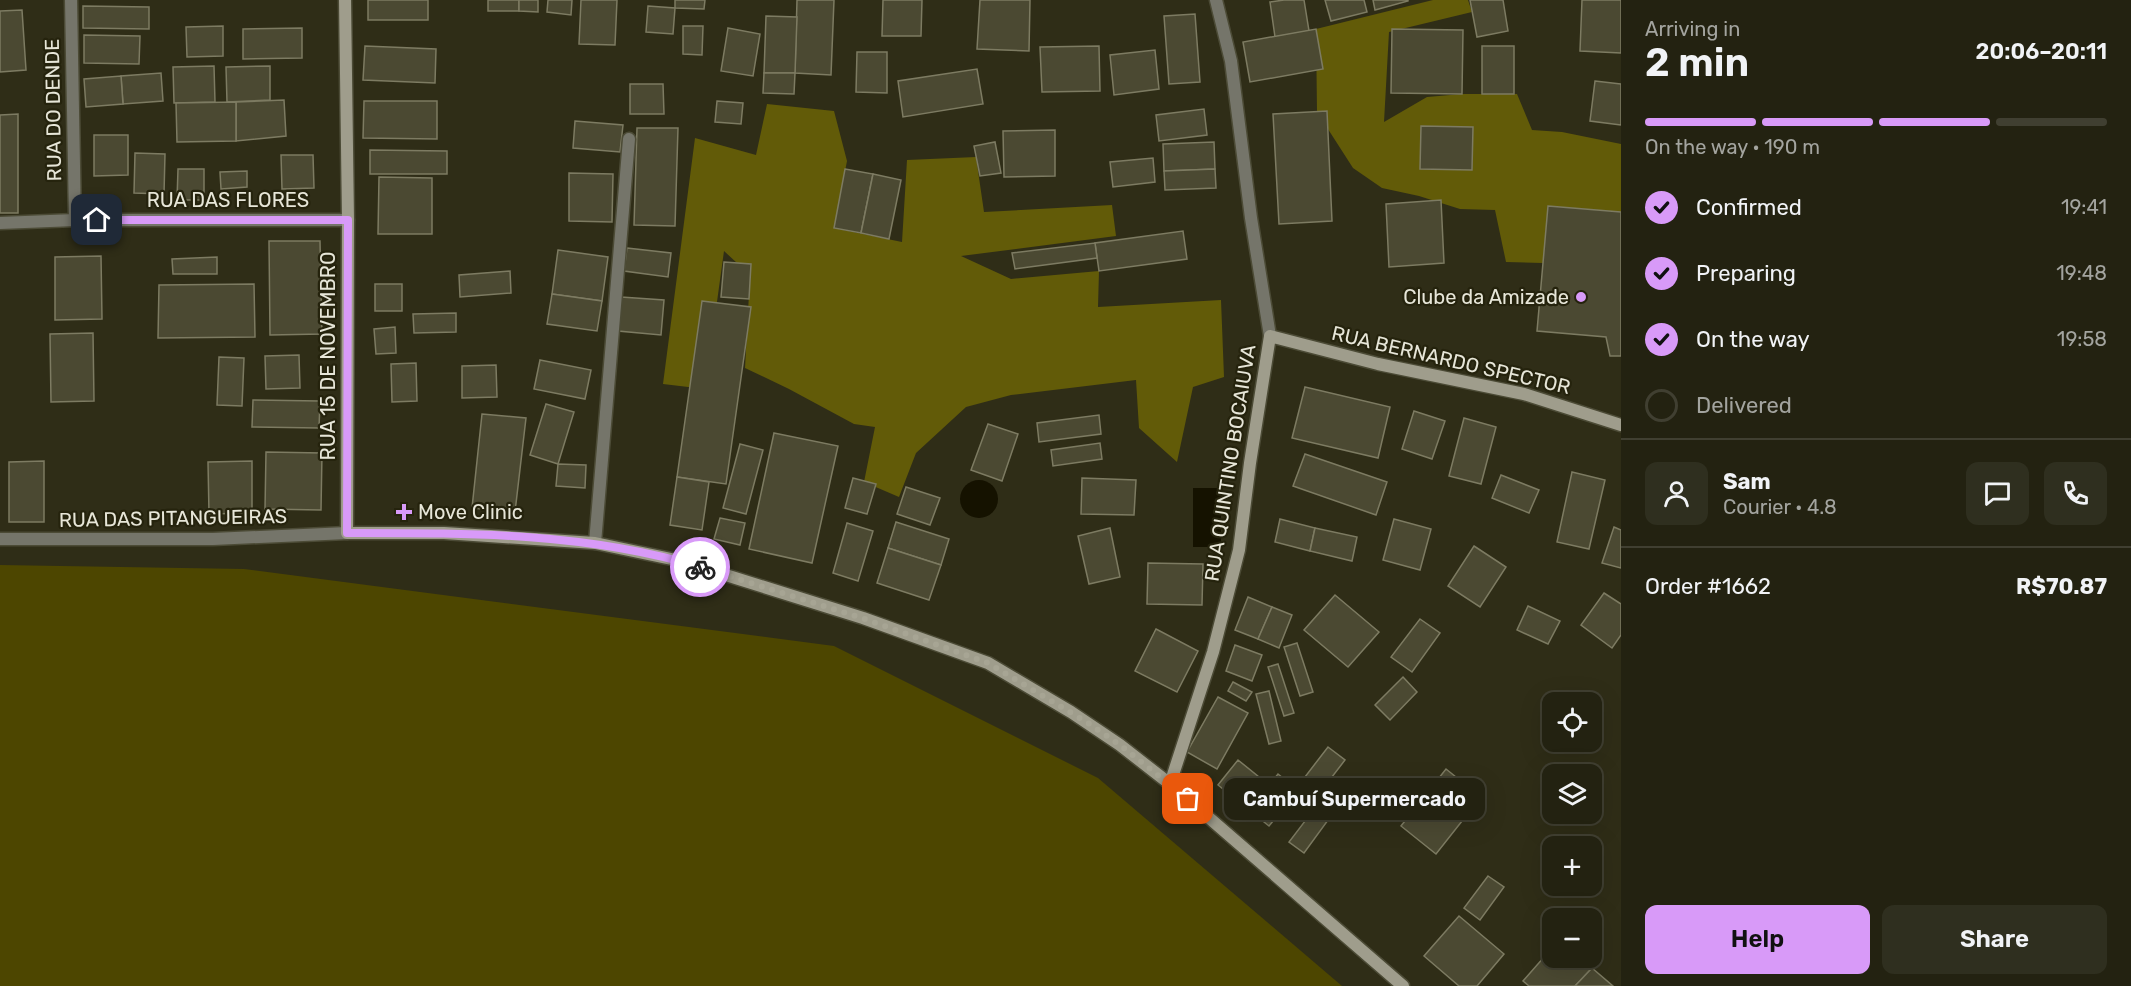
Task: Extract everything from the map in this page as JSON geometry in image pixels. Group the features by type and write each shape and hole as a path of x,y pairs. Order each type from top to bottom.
{"street":[{"name":"RUA DO DENDE","path":"71,0 75,220"},
{"name":"RUA 15 DE NOVEMBRO","path":"345,0 348,220 347,533"},
{"name":"RUA QUINTINO BOCAIUVA","path":"1170,784 1213,652 1239,550 1270,336 1251,218 1231,61 1216,0"},
{"path":"595,543 630,139"},
{"name":"RUA DAS FLORES","path":"0,224 75,220 348,220"},
{"name":"RUA BERNARDO SPECTOR","path":"1270,336 1378,364 1524,394 1621,425"},
{"path":"347,533 444,533 595,543 693,565 862,618 988,663 1071,712 1120,745 1170,784 1403,986"},
{"name":"RUA DAS PITANGUEIRAS","path":"0,539 213,539 347,533"}],"shaded area":[{"path":"1433,0 1468,0 1472,12 1389,32 1384,122 1427,97 1462,94 1517,94 1532,130 1562,132 1621,144 1621,212 1548,206 1543,263 1506,262 1495,210 1460,209 1419,196 1382,188 1353,168 1317,112 1316,29"},
{"path":"767,104 834,111 847,161 834,228 902,242 907,160 976,157 984,212 1112,205 1116,236 961,256 1011,279 1099,271 1098,307 1221,300 1224,377 1193,387 1177,462 1139,428 1136,380 1011,395 966,407 916,453 899,497 864,482 875,427 854,424 745,368 750,275 724,251 705,389 663,384 695,138 756,155"},
{"path":"979,480 992,486 998,499 992,512 979,518 966,512 960,499 966,486"},
{"path":"1193,488 1221,488 1221,547 1193,547"},
{"path":"0,565 244,569 834,646 1098,778 1342,986 0,986"}],"building":[{"path":"368,0 428,0 428,20 368,20"},
{"path":"488,0 519,0 519,11 488,11"},
{"path":"519,0 538,0 538,12 519,11"},
{"path":"548,0 572,0 571,15 547,12"},
{"path":"581,0 617,0 615,45 579,44"},
{"path":"675,0 705,0 704,9 675,8"},
{"path":"797,0 834,0 831,75 795,73"},
{"path":"883,0 922,0 921,36 882,36"},
{"path":"980,0 1030,0 1029,51 977,49"},
{"path":"1304,0 1309,31 1275,37 1270,2"},
{"path":"1325,0 1364,0 1367,12 1331,21"},
{"path":"1373,0 1408,0 1408,1 1375,10"},
{"path":"1470,0 1503,0 1508,31 1477,37"},
{"path":"1582,0 1621,0 1621,53 1580,51"},
{"path":"83,6 149,7 149,29 83,28"},
{"path":"648,6 675,8 673,34 646,32"},
{"path":"22,10 26,70 0,72 0,11"},
{"path":"1195,14 1200,82 1169,84 1164,16"},
{"path":"766,16 797,17 795,73 764,73"},
{"path":"223,26 223,56 187,57 186,27"},
{"path":"683,26 703,26 702,55 683,54"},
{"path":"302,28 302,58 243,59 243,29"},
{"path":"728,28 760,34 753,76 721,71"},
{"path":"1316,29 1323,69 1250,82 1243,42"},
{"path":"1392,29 1463,30 1462,94 1391,93"},
{"path":"84,35 140,36 139,64 84,63"},
{"path":"365,46 436,49 435,83 363,80"},
{"path":"1099,46 1100,91 1042,92 1040,47"},
{"path":"1482,46 1514,46 1514,94 1482,94"},
{"path":"1155,50 1159,89 1114,95 1110,55"},
{"path":"857,52 887,52 887,93 856,92"},
{"path":"214,66 215,102 174,103 173,67"},
{"path":"270,66 270,100 227,102 226,67"},
{"path":"977,69 983,104 903,117 898,81"},
{"path":"161,73 163,101 123,104 121,76"},
{"path":"764,73 795,73 794,94 763,93"},
{"path":"121,76 123,104 86,107 84,79"},
{"path":"1595,81 1621,84 1621,125 1590,121"},
{"path":"630,84 663,84 664,114 630,114"},
{"path":"284,100 286,136 236,141 236,102"},
{"path":"364,101 437,101 437,139 363,138"},
{"path":"717,101 743,103 741,124 715,122"},
{"path":"236,102 236,141 177,142 176,103"},
{"path":"1204,109 1207,135 1159,141 1156,115"},
{"path":"1327,111 1332,221 1279,224 1273,114"},
{"path":"18,114 18,213 0,213 0,115"},
{"path":"575,121 623,125 620,152 573,148"},
{"path":"1421,126 1473,127 1472,170 1420,169"},
{"path":"637,128 678,128 675,226 634,225"},
{"path":"1055,130 1055,176 1004,177 1003,131"},
{"path":"94,135 128,135 128,175 94,176"},
{"path":"995,142 1001,173 980,176 974,146"},
{"path":"1214,142 1215,169 1164,171 1163,144"},
{"path":"370,150 447,151 447,174 370,174"},
{"path":"135,153 165,154 164,194 134,193"},
{"path":"281,155 313,155 314,188 282,189"},
{"path":"1153,158 1155,182 1113,187 1110,162"},
{"path":"178,169 204,169 204,200 177,200"},
{"path":"845,169 873,174 861,233 834,228"},
{"path":"1215,169 1216,188 1165,190 1164,171"},
{"path":"247,171 247,187 221,189 220,172"},
{"path":"569,173 613,174 612,222 569,221"},
{"path":"873,174 901,180 889,239 861,233"},
{"path":"379,177 432,178 432,234 378,234"},
{"path":"1441,200 1444,263 1389,267 1386,204"},
{"name":"Clube da Amizade","path":"1548,206 1621,212 1621,356 1610,356 1606,337 1537,331"},
{"path":"1183,231 1187,259 1099,271 1095,243"},
{"path":"269,241 320,241 322,334 270,335"},
{"path":"1095,243 1097,258 1015,269 1012,253"},
{"path":"627,248 671,253 668,277 624,271"},
{"path":"558,250 608,257 602,301 552,294"},
{"path":"101,256 102,319 55,320 55,257"},
{"path":"217,257 217,274 173,274 172,259"},
{"path":"724,262 751,264 749,299 721,297"},
{"path":"510,271 511,293 460,297 459,275"},
{"path":"254,284 255,337 158,338 159,285"},
{"path":"375,284 402,284 402,311 375,311"},
{"path":"552,294 602,301 597,331 547,324"},
{"path":"621,297 664,300 661,335 618,331"},
{"path":"702,301 751,307 726,484 677,477"},
{"path":"456,313 456,332 414,333 413,314"},
{"path":"395,327 396,353 376,354 374,329"},
{"path":"93,333 94,401 51,402 50,334"},
{"path":"299,355 300,388 266,389 265,356"},
{"path":"219,357 244,358 242,406 217,405"},
{"path":"540,360 591,370 585,399 534,389"},
{"path":"416,363 417,401 392,402 391,364"},
{"path":"496,365 497,397 462,398 462,366"},
{"path":"1305,387 1390,407 1378,458 1292,438"},
{"path":"253,400 320,401 319,428 252,427"},
{"path":"546,404 574,412 558,464 530,455"},
{"path":"1414,411 1445,421 1432,459 1402,449"},
{"path":"482,414 526,418 515,512 472,508"},
{"path":"1099,415 1101,434 1039,442 1037,423"},
{"path":"1464,418 1496,427 1481,484 1449,476"},
{"path":"988,424 1018,434 1002,481 971,470"},
{"path":"774,433 838,446 812,563 749,549"},
{"path":"1100,443 1102,459 1053,466 1051,450"},
{"path":"740,444 763,450 746,514 723,508"},
{"path":"266,452 322,453 321,510 265,509"},
{"path":"1305,454 1387,482 1376,515 1293,486"},
{"path":"44,461 44,522 9,522 9,462"},
{"path":"252,461 252,513 209,514 208,462"},
{"path":"558,464 586,465 585,488 556,486"},
{"path":"1572,472 1605,480 1589,549 1557,542"},
{"path":"1501,475 1539,490 1529,513 1492,498"},
{"path":"677,477 709,482 702,530 670,525"},
{"path":"853,478 876,484 867,514 845,508"},
{"path":"1082,478 1136,480 1134,515 1081,514"},
{"path":"906,487 940,498 930,525 897,514"},
{"path":"720,518 745,523 740,545 714,539"},
{"path":"1280,519 1315,528 1310,551 1275,542"},
{"path":"1394,519 1431,529 1420,570 1383,560"},
{"path":"896,522 949,539 941,565 888,548"},
{"path":"847,523 873,531 858,581 833,573"},
{"path":"1614,527 1621,530 1621,568 1602,563"},
{"path":"1110,528 1120,577 1089,584 1078,536"},
{"path":"1315,528 1357,537 1352,561 1310,551"},
{"path":"1474,546 1506,567 1480,607 1448,586"},
{"path":"888,548 941,565 929,600 877,583"},
{"path":"1148,563 1203,564 1202,605 1147,604"},
{"path":"1604,593 1621,604 1621,635 1612,648 1581,625"},
{"path":"1335,595 1379,632 1348,667 1304,630"},
{"path":"1248,597 1272,607 1258,639 1235,630"},
{"path":"1528,606 1560,621 1548,644 1517,630"},
{"path":"1272,607 1292,615 1279,648 1258,639"},
{"path":"1420,619 1440,633 1412,672 1391,657"},
{"path":"1156,629 1198,651 1177,692 1135,671"},
{"path":"1297,643 1313,692 1300,696 1284,647"},
{"path":"1235,645 1262,655 1252,681 1226,671"},
{"path":"1278,664 1294,713 1284,716 1268,667"},
{"path":"1403,677 1417,692 1390,720 1375,705"},
{"path":"1233,682 1252,692 1246,701 1228,691"},
{"path":"1269,691 1281,741 1269,744 1256,694"},
{"path":"1218,697 1248,713 1217,769 1187,752"},
{"path":"1328,747 1345,760 1315,799 1298,786"},
{"path":"1238,760 1269,785 1249,810 1218,785"},
{"path":"1446,769 1481,797 1436,854 1401,826"},
{"path":"1278,774 1298,790 1269,826 1249,810"},
{"path":"1328,791 1342,801 1304,853 1289,842"},
{"path":"1488,876 1504,887 1480,920 1464,908"},
{"path":"1459,916 1504,954 1477,986 1459,986 1424,956"},
{"path":"1542,959 1542,968 1592,968 1575,986 1529,986 1523,981"},
{"path":"1592,968 1613,986 1575,986"}],"way so far":[{"path":"700,567 862,618 988,663 1088,723 1120,745 1188,799"}],"place":[{"name":"Clube da Amizade","path":"1581,297"},
{"name":"Move Clinic","path":"404,512"},
{"name":"Cambuí Supermercado","path":"1188,799"}],"route":[{"path":"97,220 348,220 347,533 444,533 595,543 700,567"}]}
